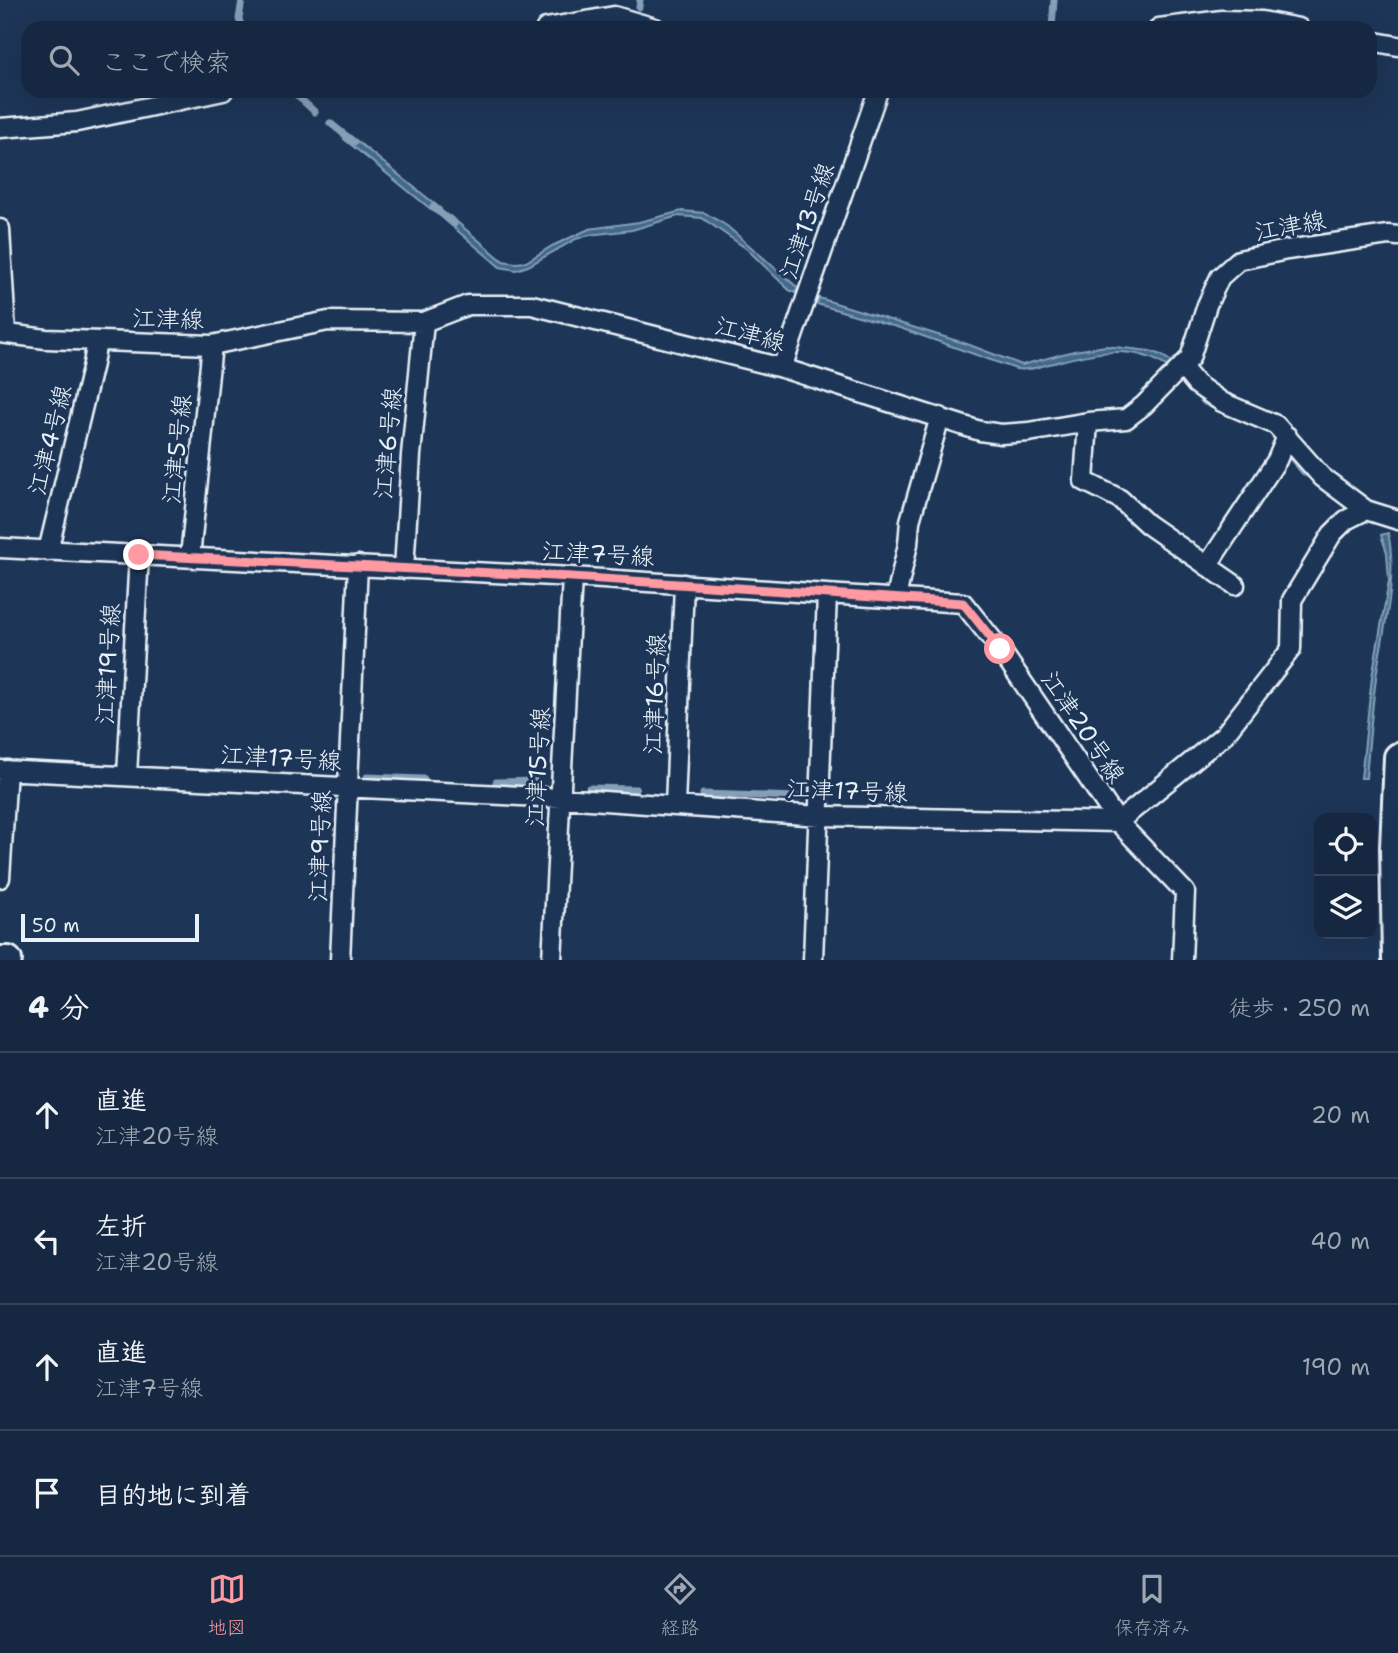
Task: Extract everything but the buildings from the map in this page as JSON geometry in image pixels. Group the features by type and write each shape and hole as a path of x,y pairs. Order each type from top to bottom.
{"main road":[{"path":"1396,960 1394,848 1398,757"},
{"path":"0,960 8,960"}],"street":[{"path":"586,21 614,16 631,21"},
{"path":"1214,21 1262,21"},
{"path":"1377,42 1398,46"},
{"path":"0,128 77,122 190,98"},
{"name":"江津13号線","path":"782,368 876,98"},
{"path":"0,229 3,333"},
{"name":"江津線","path":"3,333 46,339 212,345 328,321 424,322 468,305 533,305 782,368 980,431 1029,432 1126,419 1144,405 1191,358 1207,305 1220,277 1239,260 1299,248 1388,235 1398,236"},
{"name":"江津6号線","path":"404,569 424,322"},
{"name":"江津4号線","path":"48,551 97,341"},
{"name":"江津5号線","path":"190,557 212,345"},
{"path":"1182,367 1196,384 1222,402 1276,425 1322,477 1366,510 1398,520"},
{"path":"896,598 908,544 910,521 940,417"},
{"path":"1088,422 1084,481 1120,499 1147,524 1235,585"},
{"path":"1207,566 1277,460 1287,436"},
{"path":"1118,822 1224,735 1291,649 1292,600 1332,534 1346,520 1366,510"},
{"name":"江津7号線","path":"0,548 358,565 827,594"},
{"name":"江津19号線","path":"127,775 139,555"},
{"name":"江津9号線","path":"340,960 358,565"},
{"name":"江津15号線","path":"552,960 572,577"},
{"name":"江津16号線","path":"675,806 684,584"},
{"path":"813,960 827,594"},
{"name":"江津20号線","path":"827,594 963,603 1000,649 1118,822 1185,892 1182,960"},
{"path":"0,878 4,770"},
{"name":"江津17号線","path":"4,770 561,798 820,816 1118,822"}],"water":[{"path":"348,134 441,209 437,214 344,139"},
{"path":"682,211 705,213 727,226 798,288 795,293 747,249 702,218 678,216 632,230 589,235 516,270 500,267 445,220 450,216 503,261 516,263 526,262 552,246 589,229 639,222"},
{"path":"819,298 967,344 1022,365 1074,351 1106,346 1150,351 1175,364 1170,369 1143,356 1114,352 1083,356 1030,369 1016,369 900,328 817,304"},
{"path":"1388,533 1391,585 1375,684 1366,778 1361,778 1372,677 1389,581 1387,553 1381,535"}],"waterway":[{"path":"240,21 242,0"},
{"path":"639,7 640,0"},
{"path":"1052,21 1054,0"},
{"path":"300,98 315,112"},
{"path":"330,123 354,142"},
{"path":"433,207 454,224"},
{"path":"1195,392 1205,402 1216,407"},
{"path":"1284,449 1304,472 1316,479"},
{"path":"367,777 424,779"},
{"path":"496,782 535,781"},
{"path":"589,788 636,789"},
{"path":"703,794 799,797"}],"route":[{"path":"139,555 572,577 963,603 1000,649"}]}
